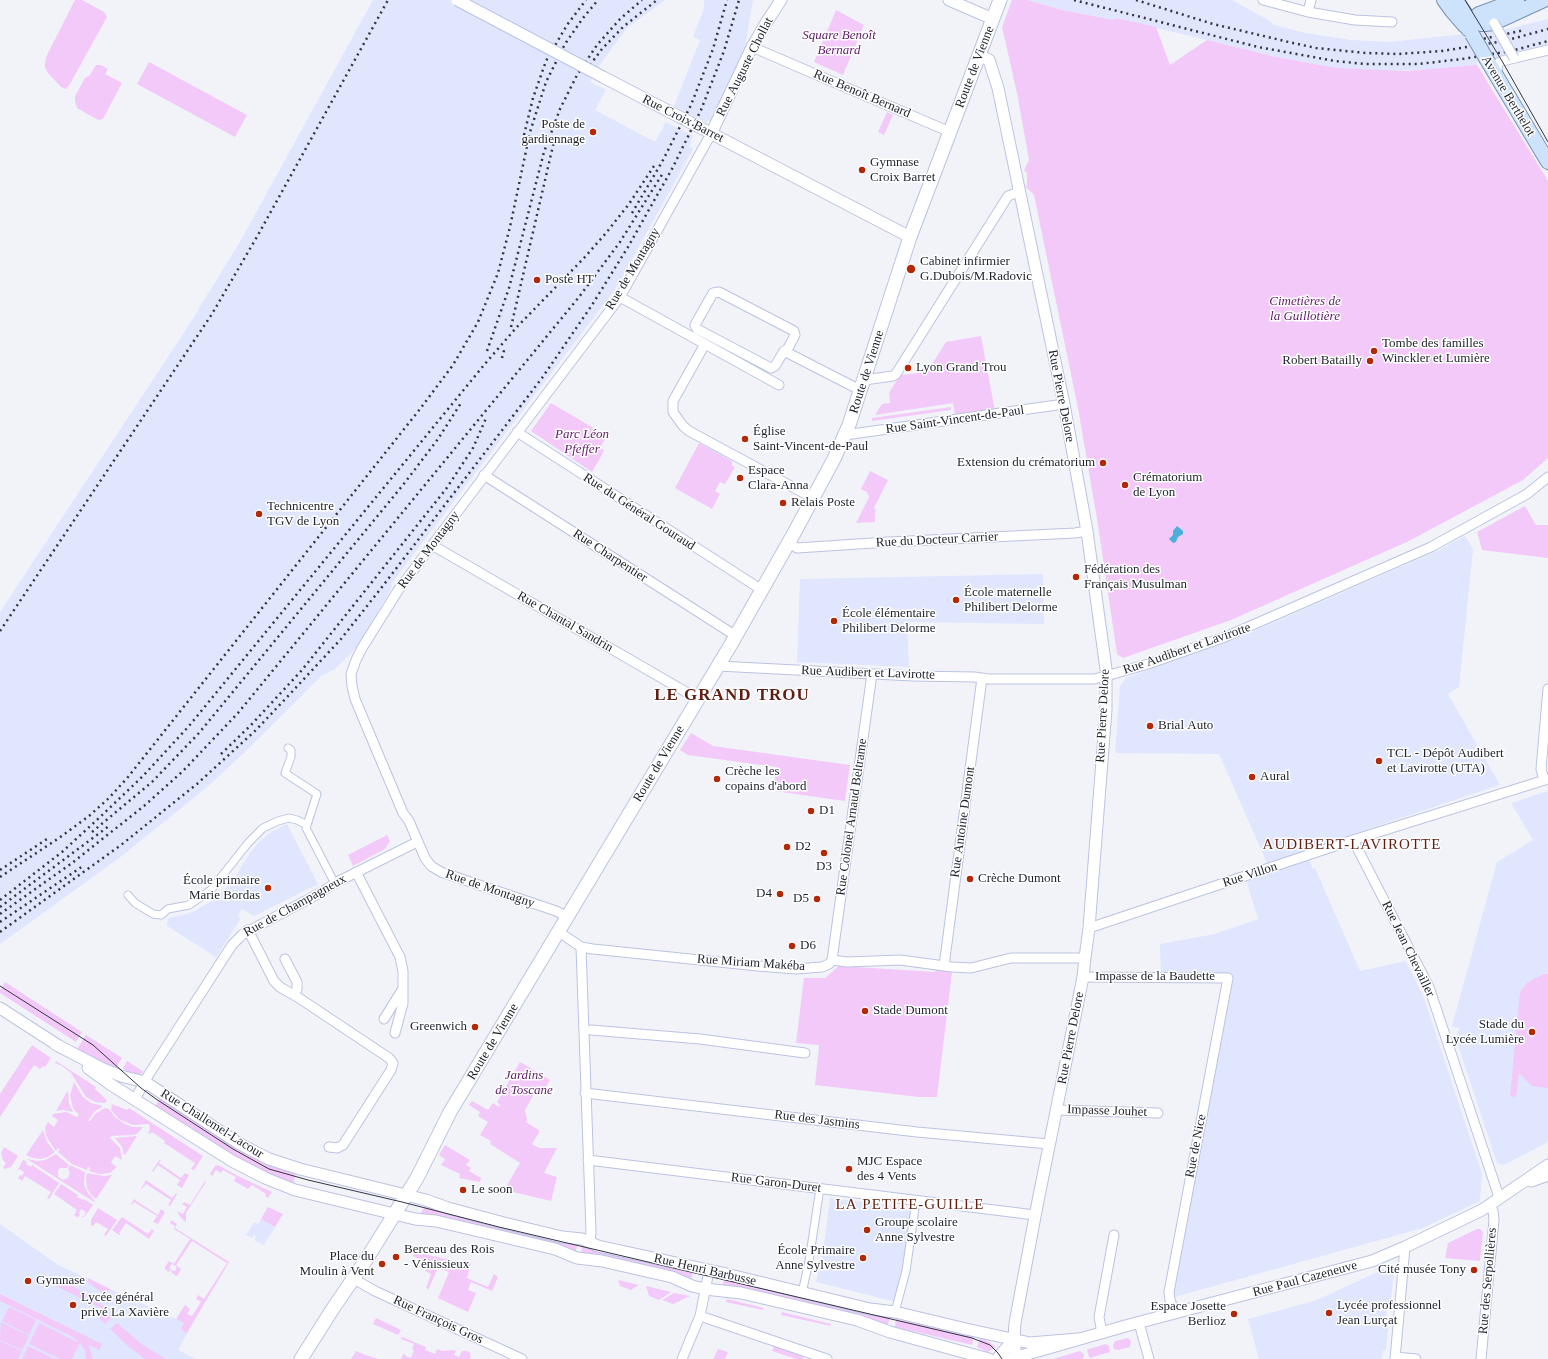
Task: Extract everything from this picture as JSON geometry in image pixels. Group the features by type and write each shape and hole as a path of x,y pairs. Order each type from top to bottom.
{"main road":[{"name":"Route de Vienne","path":"301,1359 332,1310 354,1279 403,1194 422,1169 450,1112 736,636 813,498 845,435 910,237 1000,0"},
{"name":"Avenue Berthelot","path":"1444,0 1452,11 1470,28"},
{"name":"Avenue Berthelot","path":"1456,0 1467,16 1470,28 1487,60 1548,162"},
{"path":"1470,28 1479,14 1517,0"},
{"path":"1470,28 1476,24 1494,23 1544,0"}],"street":[{"name":"Rue Croix Barret","path":"457,0 603,78 910,237"},
{"name":"Rue Auguste Chollat","path":"711,134 752,47 766,22 781,0"},
{"path":"949,0 993,19"},
{"path":"1263,0 1308,12 1356,20 1392,22"},
{"path":"1308,12 1311,0"},
{"name":"Avenue Berthelot","path":"1494,23 1514,58"},
{"name":"Rue Benoît Bernard","path":"752,47 950,132"},
{"path":"1498,79 1498,63 1548,50"},
{"name":"Rue Pierre Delore","path":"979,55 989,60 998,88 1018,183 1064,404 1087,531 1106,660 1106,709 1086,958 1035,1215 1014,1339 1014,1359"},
{"name":"Rue de Montagny","path":"568,917 556,911 441,872 431,866 425,858 409,821 403,812 355,699 351,674 362,648 399,589 620,297 711,134"},
{"path":"786,352 862,385 896,374 1008,196 1017,193 1018,183"},
{"path":"719,292 794,331 795,335 786,352 784,351 775,366 771,368 697,329 695,325 714,293 719,292"},
{"path":"620,297 779,386"},
{"path":"704,344 673,401 673,412 689,431 813,498"},
{"name":"Rue Saint-Vincent-de-Paul","path":"845,435 1064,404"},
{"name":"Rue du Général Gouraud","path":"517,432 762,590"},
{"name":"Rue Charpentier","path":"484,475 736,636"},
{"name":"Rue Audibert et Lavirotte","path":"718,666 989,679 1094,679 1148,664 1225,638 1431,547 1527,494 1548,477"},
{"name":"Rue du Docteur Carrier","path":"789,543 797,548 1075,533 1087,531"},
{"name":"Rue Chantal Sandrin","path":"432,545 698,699"},
{"name":"Rue Colonel Arnaud Beltrame","path":"832,960 872,674"},
{"name":"Rue Antoine Dumont","path":"944,966 982,678"},
{"path":"1546,780 1541,769 1548,689"},
{"path":"288,748 291,750 291,757 285,773 317,794 306,828 332,878"},
{"name":"Rue Villon","path":"1089,928 1354,840 1546,780"},
{"path":"128,895 135,903 153,914 161,915 168,910 189,905 211,890 248,843 264,828 278,821 289,818 307,825"},
{"name":"Rue Jean Chevailler","path":"1354,840 1429,987 1495,1201"},
{"name":"Rue de Champagneux","path":"135,1099 144,1082 232,945 242,934 320,893 356,872 417,842"},
{"path":"356,872 400,957 403,971 403,1003 395,1033"},
{"path":"248,930 274,981 280,987 389,1058 392,1064 391,1070 343,1145 337,1148 330,1146"},
{"path":"559,932 580,947 591,1232 590,1242"},
{"name":"Rue Miriam Makéba","path":"580,947 796,969 822,967 829,964 832,960 847,962 900,960 971,968 1011,958 1086,958"},
{"path":"285,959 297,982 296,996"},
{"name":"Impasse de la Baudette","path":"1083,977 1228,978"},
{"name":"Rue de Nice","path":"1175,1313 1170,1300 1169,1292 1228,978"},
{"path":"384,1019 404,987"},
{"name":"Rue Challemel-Lacour","path":"0,1008 55,1044 110,1084 232,1161 265,1178 295,1190 391,1213"},
{"path":"591,1030 700,1039 805,1053"},
{"name":"Rue Challemel-Lacour","path":"55,1044 101,1068 121,1076 144,1082 238,1143 269,1159 300,1169 403,1194"},
{"name":"Rue des Jasmins","path":"585,1093 917,1132 1049,1144"},
{"name":"Impasse Jouhet","path":"1056,1110 1158,1113"},
{"name":"Rue Garon-Duret","path":"588,1160 1035,1215"},
{"name":"Rue Paul Cazeneuve","path":"1014,1359 1078,1339 1372,1261 1406,1247 1482,1210 1520,1185 1548,1173"},
{"path":"802,1293 809,1261 820,1188"},
{"name":"Rue Henri Barbusse","path":"403,1194 504,1223 562,1237 582,1239 598,1246 870,1309 895,1312 966,1330 1014,1339"},
{"path":"896,1308 906,1271 916,1201"},
{"name":"Rue des Serpollières","path":"1481,1359 1495,1201"},
{"name":"Rue Henri Barbusse","path":"391,1213 436,1221 555,1250 577,1258 602,1261 672,1277 692,1286 705,1289 741,1293 857,1320 890,1332 989,1359"},
{"path":"1102,1333 1100,1317 1114,1235"},
{"path":"1406,1247 1395,1358 1416,1359"},
{"path":"682,1359 700,1316 709,1271"},
{"name":"Rue François Gros","path":"354,1279 375,1291 522,1359"},
{"path":"700,1316 822,1358"},
{"path":"1138,1323 1149,1359"},
{"path":"997,1359 1014,1339"},
{"name":"Rue Paul Cazeneuve","path":"1014,1339 1030,1343 1078,1339"}],"shaded area":[{"path":"373,0 665,0 627,28 599,66 590,82 606,90 595,110 655,142 666,122 693,136 689,146 693,149 616,288 391,584 392,587 358,646 335,669 321,676 246,751 206,788 118,859 0,944 0,612 187,328 241,240"},
{"path":"704,0 753,0 745,47 710,121 705,122 674,106 700,40 693,37 704,8"},
{"path":"1028,0 1232,0 1272,22 1272,24 1282,27 1305,33 1352,40 1389,42 1504,30 1548,19 1548,46 1476,62 1477,65 1440,69 1386,71 1337,68 1276,57 1116,18 1114,20 1062,10"},
{"path":"1465,536 1473,549 1459,687 1448,694 1500,785 1305,850 1313,869 1315,868 1360,971 1406,961 1424,998 1482,1174 1480,1201 1423,1228 1171,1298 1231,975 1161,974 1160,944 1215,934 1258,919 1247,883 1267,863 1219,754 1115,753 1120,686 1126,678 1238,638 1435,552"},
{"name":"École maternelle Philibert Delorme","path":"1043,574 1044,624 907,622 909,667 797,662 800,579"},
{"path":"1548,791 1548,1142 1504,1165 1497,1163 1456,1039 1459,1028 1452,1026 1497,862 1533,840 1511,803"},
{"name":"École primaire Marie Bordas","path":"287,824 318,884 254,916 242,909 238,916 241,918 216,957 167,926 168,918 193,912 216,898 232,882 258,843 271,832"},
{"name":"Groupe scolaire Anne Sylvestre","path":"830,1198 911,1208 904,1264 896,1302 816,1282 823,1252"},
{"path":"261,1219 275,1227 264,1245 254,1240 256,1237 254,1235 252,1238 246,1235 254,1222 258,1224"},
{"name":"Lycée général privé La Xavière","path":"0,1224 58,1265 191,1326 178,1350 196,1359 0,1359"},
{"name":"Lycée professionnel Jean Lurçat","path":"1388,1267 1394,1272 1390,1307 1387,1307 1386,1318 1389,1318 1386,1350 1383,1350 1382,1359 1259,1359 1248,1319 1317,1300"}],"green space":[{"path":"75,0 82,0 104,12 107,17 66,89 61,87 48,73 45,68 45,62 47,55"},
{"name":"Cimetières de la Guillotière","path":"1012,0 1028,0 1062,10 1114,20 1116,18 1156,27 1170,65 1207,40 1276,57 1337,68 1406,71 1477,65 1548,181 1548,458 1523,480 1409,541 1231,620 1123,658 1117,654 1098,525 1078,408 1034,195 1026,187 1027,173 1024,170 1029,160 1017,93 1002,27"},
{"name":"Square Benoît Bernard","path":"836,10 864,25 843,75 814,62"},
{"path":"149,62 247,115 235,137 137,84"},
{"path":"96,65 101,65 108,69 105,74 122,83 103,119 98,120 77,108 75,101 75,96 85,78 90,75"},
{"path":"887,112 893,115 884,135 878,132"},
{"path":"981,336 995,411 955,416 953,403 875,415 882,404 890,403 889,393 900,375 927,372 946,342"},
{"name":"Parc Léon Pfeffer","path":"551,403 607,436 600,448 604,450 602,455 592,472 531,431"},
{"path":"951,407 951,410 872,421 872,418"},
{"path":"699,443 732,461 732,466 735,467 725,484 720,482 715,491 720,494 712,509 675,488"},
{"path":"870,471 888,480 874,508 876,510 875,522 856,523 869,497 867,492 861,489"},
{"path":"1525,506 1536,525 1548,525 1548,558 1482,550 1477,532"},
{"path":"691,733 713,746 850,765 845,801 774,791 776,767 688,755 680,750"},
{"path":"387,835 390,841 385,849 353,866 348,855"},
{"name":"Stade Dumont","path":"839,966 935,972 936,969 952,972 937,1097 919,1097 815,1085 819,1045 796,1043 804,978 825,978"},
{"name":"Stade du Lycée Lumière","path":"1543,974 1548,974 1548,1088 1532,1086 1519,1073 1516,1097 1510,1096 1520,992 1527,983"},
{"path":"5,982 82,1032 76,1042 0,993 0,990"},
{"path":"86,1035 122,1058 115,1069 77,1049"},
{"path":"32,1045 51,1058 45,1067 43,1066 40,1069 34,1065 0,1117 0,1094"},
{"path":"56,1061 96,1087 95,1089 107,1100 105,1103 95,1102 86,1097 71,1073 55,1063"},
{"path":"127,1061 144,1072 138,1075 129,1074 123,1068"},
{"name":"Jardins de Toscane","path":"520,1062 550,1080 543,1092 537,1089 525,1110 526,1122 540,1131 532,1144 539,1148 557,1148 544,1173 557,1177 551,1201 504,1190 520,1163 490,1144 491,1141 480,1135 488,1122 478,1116 480,1112 469,1105 472,1101 488,1110 493,1103 499,1107 500,1105 497,1102"},
{"path":"74,1082 83,1097 91,1103 103,1106 94,1112 88,1121 90,1121 95,1114 105,1108 109,1109 115,1117 125,1124 133,1127 143,1127 134,1135 111,1136 110,1138 120,1148 122,1160 115,1156 111,1163 117,1167 110,1173 99,1174 89,1171 90,1168 88,1167 87,1170 72,1164 58,1152 60,1149 58,1148 56,1151 46,1136 45,1128 48,1122 54,1127 58,1120 52,1116 53,1114 66,1112 77,1117 79,1115 73,1108 70,1095"},
{"path":"68,1090 69,1103 73,1112 63,1110 56,1111"},
{"path":"161,1096 296,1171 293,1186 266,1176 154,1108"},
{"path":"112,1104 127,1110 129,1108 203,1156 194,1170 191,1169 195,1163 164,1143 165,1141 152,1132 150,1134 148,1133 150,1129 149,1124 133,1125 119,1119 111,1110"},
{"path":"43,1130 47,1142 55,1152 48,1157 41,1159 26,1155"},
{"path":"137,1136 124,1155 122,1147 115,1138"},
{"path":"445,1145 470,1160 466,1165 471,1168 469,1171 481,1178 480,1182 459,1178 460,1174 441,1165 445,1159 439,1155"},
{"path":"4,1147 18,1156 11,1167 5,1169 3,1168 6,1163 3,1160 1,1153"},
{"path":"56,1154 69,1165 67,1168 60,1168 58,1171 58,1177 63,1180 68,1178 70,1173 68,1169 70,1165 85,1172 84,1185 88,1193 95,1201 94,1202 27,1159 37,1161 45,1160"},
{"path":"160,1159 161,1160 159,1163 181,1178 185,1173 189,1175 182,1188 177,1185 180,1180 158,1165 153,1172 152,1171"},
{"path":"23,1160 27,1162 26,1164 31,1167 32,1165 59,1183 49,1199 47,1198 51,1192 25,1176 22,1181 18,1178 20,1175 22,1176 24,1172 19,1169 16,1173"},
{"path":"218,1165 272,1192 268,1198 265,1196 266,1194 252,1185 248,1189 234,1181 236,1177 223,1170 221,1173 216,1170 212,1176 210,1174 215,1166"},
{"path":"87,1173 104,1176 112,1175 96,1199 91,1195 87,1188"},
{"path":"146,1180 172,1198 176,1193 177,1194 170,1206 168,1205 171,1200 146,1184 141,1189"},
{"path":"205,1181 206,1182 186,1213 186,1222 181,1218 177,1211 183,1214 187,1207 182,1204 184,1202 190,1205"},
{"path":"61,1184 78,1195 77,1197 83,1200 84,1199 93,1205 85,1216 83,1217 81,1216 84,1216 86,1212 81,1209 78,1218 74,1215 77,1210 54,1194"},
{"path":"135,1198 135,1200 158,1215 161,1209 165,1212 158,1224 153,1222 157,1216 134,1202 132,1205 131,1204"},
{"path":"426,1204 578,1244 575,1254 419,1216"},
{"path":"268,1207 283,1214 275,1227 261,1219"},
{"path":"98,1208 117,1220 106,1236 104,1235 108,1229 96,1222 93,1226 91,1225 91,1220"},
{"path":"122,1217 148,1234 152,1229 154,1231 149,1239 126,1223 119,1233 121,1235 119,1235 112,1230"},
{"path":"171,1220 177,1224 175,1228 229,1262 187,1333 181,1330 184,1323 176,1319 185,1305 190,1309 187,1314 192,1316 201,1302 196,1299 198,1295 204,1299 227,1263 192,1241 176,1265 181,1269 178,1275 176,1276 171,1272 172,1270 175,1271 177,1267 172,1264 169,1268 171,1269 169,1272 165,1269 169,1261 174,1264 190,1239 174,1229 175,1226 170,1223"},
{"path":"1477,1229 1480,1229 1483,1232 1480,1261 1445,1258 1448,1243"},
{"path":"583,1243 693,1271 691,1281 581,1253"},
{"path":"415,1252 450,1260 449,1263 460,1265 462,1260 471,1262 467,1278 488,1287 494,1274 498,1277 492,1291 471,1282 468,1290 476,1293 468,1312 438,1298 449,1272 438,1268 428,1290 426,1288 431,1274 425,1271 428,1263 413,1256"},
{"path":"57,1277 99,1302 112,1317 105,1324 99,1318 103,1309 54,1285"},
{"path":"724,1277 890,1317 887,1328 722,1288"},
{"path":"88,1278 110,1289 105,1295 88,1282"},
{"path":"618,1280 639,1285 631,1290 620,1286"},
{"path":"646,1286 671,1292 659,1300 649,1296"},
{"path":"674,1293 690,1296 673,1304 662,1300"},
{"path":"0,1294 102,1344 99,1350 89,1345 93,1359 86,1359 85,1351 80,1343 72,1359 60,1359 29,1344 39,1323 79,1343 73,1337 0,1301"},
{"path":"727,1299 764,1308 763,1310 726,1302"},
{"path":"9,1307 36,1320 29,1335 2,1321"},
{"path":"782,1312 831,1324 831,1326 781,1315"},
{"path":"376,1318 401,1330 398,1335 373,1324"},
{"path":"896,1319 974,1337 972,1345 895,1327"},
{"path":"1,1322 29,1336 22,1350 0,1340"},
{"path":"117,1323 143,1345 166,1359 145,1359 129,1347 110,1329"},
{"path":"402,1337 426,1347 425,1350 435,1354 437,1349 443,1351 456,1351 454,1355 459,1357 462,1351 467,1351 471,1356 470,1359 401,1359 403,1354 411,1358 414,1350 412,1349 414,1344 401,1339"},
{"path":"980,1338 988,1341 996,1347 988,1352 977,1347"},
{"path":"1128,1338 1131,1341 1130,1347 1118,1350 1114,1349 1113,1345 1115,1341"},
{"path":"0,1341 22,1351 18,1359 0,1359"},
{"path":"1106,1344 1109,1346 1110,1352 1090,1358 1089,1357 1087,1350"},
{"path":"28,1346 55,1359 22,1359"},
{"path":"774,1346 802,1356 804,1359 796,1359 772,1351"},
{"path":"718,1349 728,1352 725,1359 713,1359"},
{"path":"356,1351 363,1354 378,1359 351,1359"},
{"path":"1080,1351 1084,1354 1083,1359 1053,1359"}],"water":[{"path":"1177,526 1183,531 1183,534 1178,537 1176,542 1173,543 1169,539 1173,535 1173,531"}],"tram line":[{"path":"1465,0 1548,142"},
{"path":"0,986 93,1045 141,1088 156,1099 233,1149 269,1169 499,1227 972,1338 990,1345 1002,1359"}],"railway":[{"path":"0,631 212,314 258,235 388,0"},
{"path":"524,135 533,98 546,61 567,25 586,0"},
{"path":"0,877 89,816 109,798 128,777 420,409 453,365 478,322 498,273 510,227 530,132 546,82 565,44 583,18 598,0"},
{"path":"487,351 509,288 544,152 560,109 577,75 597,45 620,19 642,0"},
{"path":"590,65 602,49 623,27 657,0"},
{"path":"632,213 662,162 691,105 713,49 727,0"},
{"path":"0,932 121,845 197,784 256,730 341,639 542,378 592,305 628,247 673,167 701,110 724,51 739,0"},
{"path":"1074,0 1258,47 1335,61 1365,64 1419,64 1462,59 1511,51 1548,41"},
{"path":"1136,0 1213,24 1293,43 1316,48 1366,53 1398,54 1442,51 1504,41 1548,29"},
{"path":"1478,40 1525,30"},
{"path":"511,327 555,137"},
{"path":"0,900 62,852 99,818 143,776 189,726 484,365 516,328 584,258 606,233 629,204 654,166"},
{"path":"0,914 72,863 144,806 183,771 238,713 579,297 620,242 663,173"},
{"path":"502,358 505,347"},
{"path":"92,832 152,782 199,733 403,485 438,439 461,403"},
{"path":"221,754 251,725 302,670 446,489 473,448 487,416"},
{"path":"0,907 109,826"},
{"path":"0,870 50,837"},
{"path":"0,922 83,866"}],"place":[{"name":"Poste de gardiennage","path":"593,132"},
{"name":"Gymnase Croix Barret","path":"862,170"},
{"name":"Cabinet infirmier G.Dubois/M.Radovic","path":"911,269"},
{"name":"Poste HT","path":"537,280"},
{"name":"Tombe des familles Winckler et Lumière","path":"1374,351"},
{"name":"Robert Batailly","path":"1370,361"},
{"name":"Lyon Grand Trou","path":"908,368"},
{"name":"Église Saint-Vincent-de-Paul","path":"745,439"},
{"name":"Extension du crématorium","path":"1103,463"},
{"name":"Espace Clara-Anna","path":"740,478"},
{"name":"Crématorium de Lyon","path":"1125,485"},
{"name":"Relais Poste","path":"783,503"},
{"name":"Technicentre TGV de Lyon","path":"259,514"},
{"name":"Fédération des Français Musulman","path":"1076,577"},
{"name":"École maternelle Philibert Delorme","path":"956,600"},
{"name":"École élémentaire Philibert Delorme","path":"834,621"},
{"name":"Brial Auto","path":"1150,726"},
{"name":"TCL - Dépôt Audibert et Lavirotte (UTA)","path":"1379,761"},
{"name":"Aural","path":"1252,777"},
{"name":"Crèche les copains d'abord","path":"717,779"},
{"name":"D1","path":"811,811"},
{"name":"D2","path":"787,847"},
{"name":"D3","path":"824,853"},
{"name":"Crèche Dumont","path":"970,879"},
{"name":"École primaire Marie Bordas","path":"268,888"},
{"name":"D4","path":"780,894"},
{"name":"D5","path":"817,899"},
{"name":"D6","path":"792,946"},
{"name":"Stade Dumont","path":"865,1011"},
{"name":"Greenwich","path":"475,1027"},
{"name":"Stade du Lycée Lumière","path":"1532,1032"},
{"name":"MJC Espace des 4 Vents","path":"849,1169"},
{"name":"Le soon","path":"463,1190"},
{"name":"Groupe scolaire Anne Sylvestre","path":"867,1230"},
{"name":"Berceau des Rois - Vénissieux","path":"396,1257"},
{"name":"École Primaire Anne Sylvestre","path":"863,1258"},
{"name":"Place du Moulin à Vent","path":"382,1264"},
{"name":"Cité musée Tony","path":"1474,1270"},
{"name":"Gymnase","path":"28,1281"},
{"name":"Lycée général privé La Xavière","path":"73,1305"},
{"name":"Lycée professionnel Jean Lurçat","path":"1329,1313"},
{"name":"Espace Josette Berlioz","path":"1234,1314"}],"district":[{"name":"LE GRAND TROU","path":"732,696"},
{"name":"AUDIBERT-LAVIROTTE","path":"1352,845"},
{"name":"LA PETITE-GUILLE","path":"910,1205"}]}
